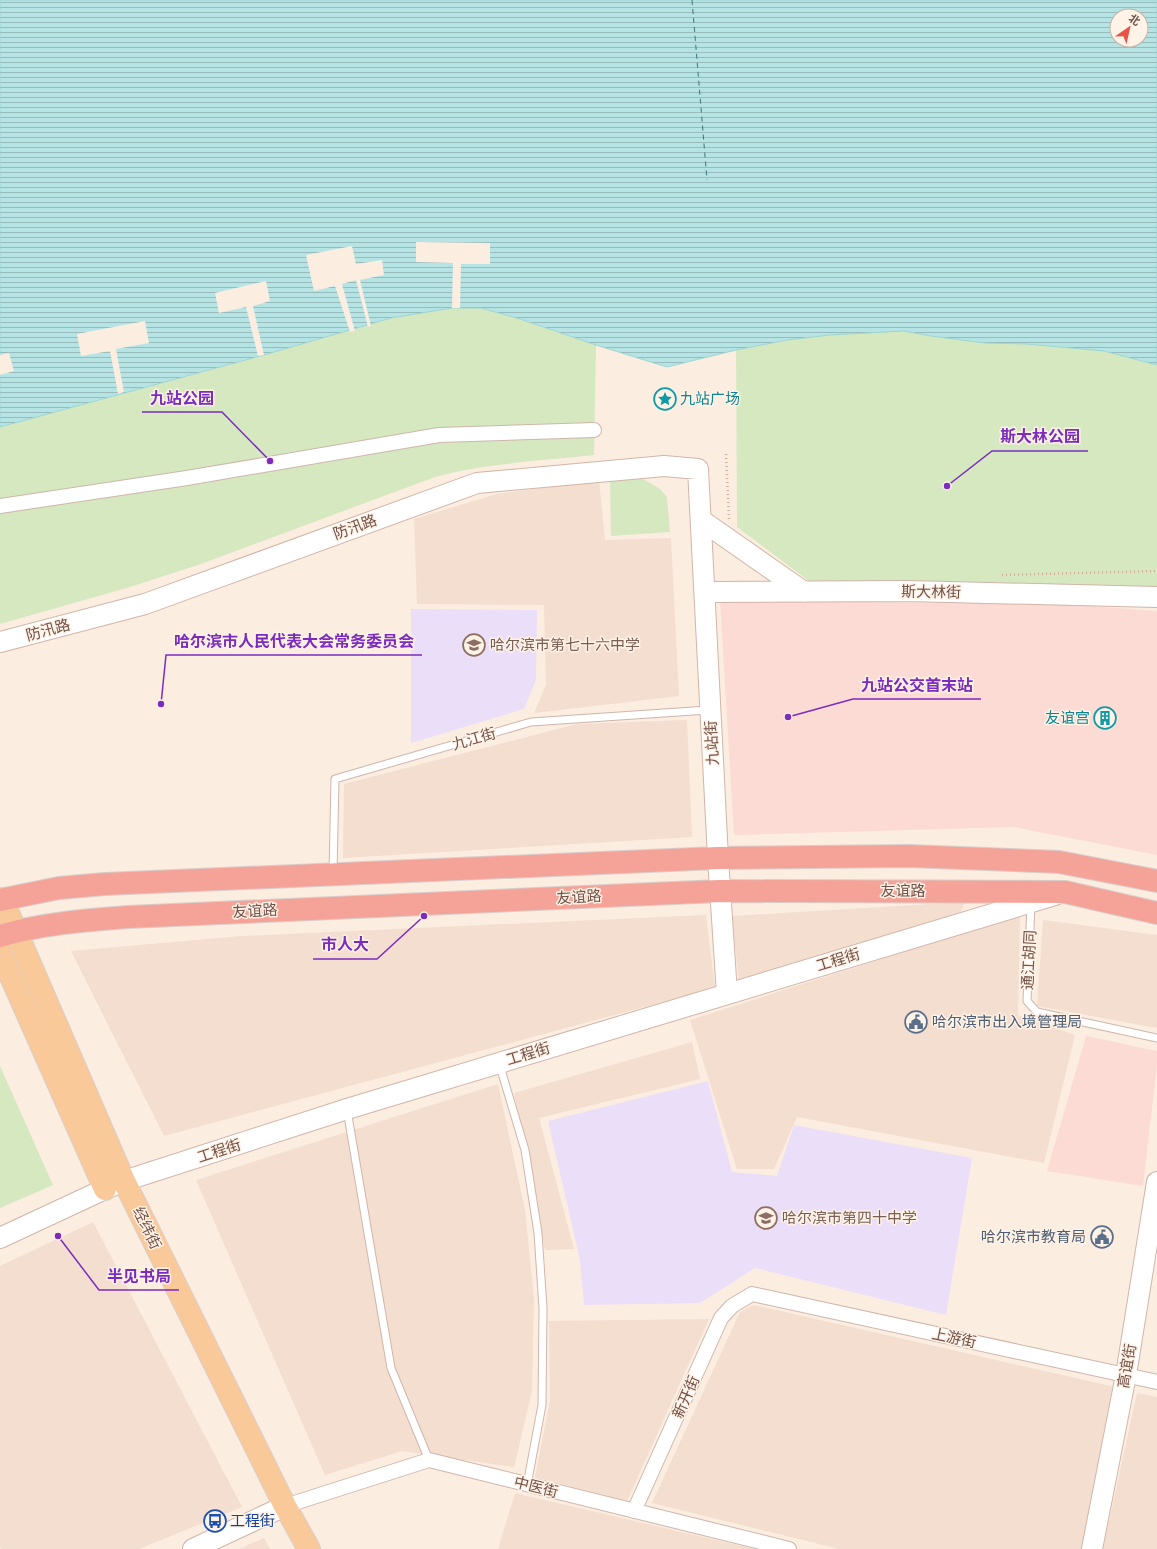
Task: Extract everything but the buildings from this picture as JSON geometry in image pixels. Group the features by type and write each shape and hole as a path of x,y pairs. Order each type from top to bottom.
{"highway":[{"path":"1,899 59,888 105,884 718,858 909,856 1059,862 1157,881"},
{"name":"友谊路","path":"8,934 92,920 128,917 720,890 1065,892 1157,913"}],"main road":[{"name":"经纬街","path":"1,899 8,934 115,1185"},
{"name":"经纬街","path":"0,952 115,1185 309,1549"}],"street":[{"path":"0,506 187,478 439,435 594,430"},
{"name":"防汛路","path":"0,642 145,604 477,483 664,466 698,469 699,491"},
{"name":"九站街","path":"699,491 718,858 727,994"},
{"path":"701,520 804,592"},
{"name":"斯大林街","path":"705,592 906,591 1157,597"},
{"name":"工程街","path":"0,1238 115,1185 347,1109 1065,892"},
{"name":"高谊街","path":"1092,1549 1126,1375 1157,1182"},
{"name":"上游街","path":"752,1294 1157,1382"},
{"name":"新开街","path":"634,1511 721,1318 732,1306 752,1294"},
{"path":"193,1549 285,1506 429,1460"},
{"name":"中医街","path":"429,1460 789,1549"}],"lane":[{"name":"九江街","path":"333,874 335,779 531,722 711,710"},
{"name":"通江胡同","path":"1031,902 1027,1001 1038,1012 1157,1038"},
{"path":"499,1063 525,1150 538,1233 542,1308 542,1405 527,1485"},
{"path":"347,1109 391,1368 429,1460"}],"path":[{"path":"726,454 729,524"},
{"path":"1002,575 1157,571"}],"shaded area":[{"path":"599,480 605,540 671,538 679,696 534,713 546,685 544,605 417,604 414,519 497,494"},
{"path":"720,601 1066,604 1157,611 1157,855 1014,827 734,835"},
{"name":"哈尔滨市第七十六中学","path":"411,609 537,610 536,680 524,709 411,743"},
{"path":"687,720 692,837 343,858 344,784 577,724"},
{"path":"965,902 959,915 739,983 732,916"},
{"path":"706,915 715,988 164,1136 71,951 241,936"},
{"path":"1020,915 1018,1015 1075,1035 1044,1163 797,1117 774,1169 737,1169 690,1020"},
{"path":"1043,920 1157,935 1157,1028 1037,1006"},
{"path":"1086,1036 1157,1051 1157,1065 1143,1186 1047,1171"},
{"path":"692,1042 700,1079 539,1118 574,1249 545,1250 514,1093"},
{"name":"哈尔滨市第四十中学","path":"708,1081 732,1172 777,1176 794,1125 972,1158 946,1315 755,1268 700,1303 584,1305 580,1260 548,1121"},
{"path":"498,1084 525,1210 534,1299 532,1391 514,1467 402,1451 325,1475 196,1180"},
{"path":"93,1222 242,1507 139,1549 1,1549 0,1266"},
{"path":"754,1305 1115,1387 1083,1549 839,1549 652,1503 740,1312"},
{"path":"709,1319 627,1501 535,1477 550,1400 549,1321"},
{"path":"1137,1393 1157,1397 1157,1549 1103,1549"},
{"path":"515,1493 754,1549 498,1549"},
{"path":"264,1538 270,1549 239,1549"}],"green space":[{"path":"452,308 481,308 520,319 596,345 594,455 494,465 435,477 201,564 130,587 0,624 0,427 265,355 391,318"},
{"path":"870,331 904,331 985,343 1027,344 1090,349 1104,351 1157,365 1157,587 809,581 737,527 736,350 787,340"},
{"path":"640,477 660,489 667,497 670,532 611,536 610,478"},
{"path":"0,1066 53,1185 0,1208"}],"water":[{"path":"0,0 1157,0 1157,365 1104,351 1027,344 985,343 904,331 830,335 787,340 736,350 667,367 520,319 481,308 452,308 391,318 264,355 0,427"}],"pier":[{"path":"416,242 490,243 490,264 461,264 460,308 452,308 453,263 416,262"},
{"path":"352,246 356,264 382,260 384,275 360,280 371,326 368,327 356,280 342,284 355,331 350,332 335,286 314,291 306,255"},
{"path":"266,281 270,301 253,306 264,355 258,356 246,307 219,313 215,293"},
{"path":"145,321 149,343 116,349 124,392 118,394 110,351 81,356 77,334"},
{"path":"9,353 14,371 0,375 0,355"}],"ferry route":[{"path":"692,0 707,180"}],"place":[{"name":"九站广场","path":"665,399"},
{"name":"九站公园","path":"270,461"},
{"name":"斯大林公园","path":"947,486"},
{"name":"哈尔滨市第七十六中学","path":"474,645"},
{"name":"哈尔滨市人民代表大会常务委员会","path":"161,704"},
{"name":"九站公交首末站","path":"788,717"},
{"name":"友谊宫","path":"1105,718"},
{"name":"市人大","path":"424,916"},
{"name":"哈尔滨市出入境管理局","path":"916,1022"},
{"name":"哈尔滨市第四十中学","path":"766,1218"},
{"name":"半见书局","path":"58,1236"},
{"name":"哈尔滨市教育局","path":"1102,1237"},
{"name":"工程街","path":"215,1521"}]}
